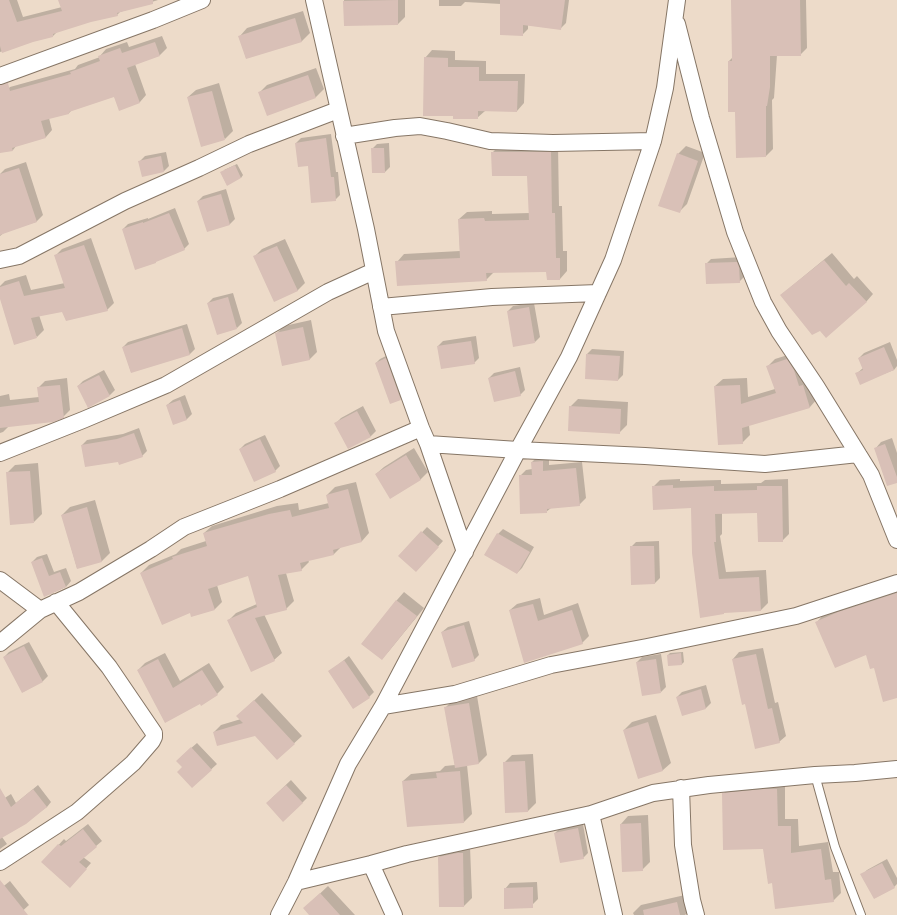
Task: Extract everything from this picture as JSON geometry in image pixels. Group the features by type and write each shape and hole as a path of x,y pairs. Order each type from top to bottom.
{"street":[{"path":"0,76 146,23 202,0"},
{"path":"314,0 366,229 386,331 466,552"},
{"path":"279,915 296,882 348,764 383,706 466,552 518,450 569,358 613,260 652,141 665,88 676,5"},
{"path":"676,5 701,118 735,232 763,302 779,331 816,386 870,475 897,540"},
{"path":"0,260 19,256 125,202 249,144 338,110"},
{"path":"344,136 395,128 420,126 490,141 552,143 652,141"},
{"path":"0,453 83,420 166,384 328,292 374,271"},
{"path":"381,307 492,297 598,293"},
{"path":"0,643 40,610 86,588 151,549 184,527 280,489 421,428"},
{"path":"428,444 765,464 858,454"},
{"path":"0,580 40,610"},
{"path":"383,706 455,694 551,665 796,616 897,583"},
{"path":"0,862 77,812 133,763 154,737 154,733 109,667 56,602"},
{"path":"296,882 407,854 591,814 652,793 709,784 897,769"},
{"path":"681,788 683,845 696,915"},
{"path":"591,814 614,915"},
{"path":"371,864 394,915"}],"lane":[{"path":"815,775 835,847 861,915"}],"building":[{"path":"0,0 9,0 17,22 62,11 58,0 153,0 153,4 117,13 118,16 91,22 53,34 53,37 33,42 2,53 0,46"},
{"path":"398,0 398,25 344,26 343,1"},
{"path":"500,0 565,0 561,30 523,25 523,36 500,35"},
{"path":"731,0 800,0 801,56 770,56 770,87 766,106 766,157 736,158 735,112 728,112 728,61 732,61"},
{"path":"295,18 302,42 246,59 238,36"},
{"path":"155,42 160,56 127,68 140,103 119,111 114,97 69,112 69,114 41,121 46,138 12,148 13,151 0,153 0,85 8,83 10,91 71,74 70,72 100,61 98,56 120,48 122,53"},
{"path":"424,57 448,58 448,67 479,67 479,81 518,81 517,112 478,111 478,119 453,119 453,116 423,116"},
{"path":"308,75 316,98 267,116 258,92"},
{"path":"212,91 225,140 201,147 187,97"},
{"path":"326,138 331,177 334,177 336,201 311,203 308,166 298,167 295,143"},
{"path":"371,148 384,148 385,173 372,173"},
{"path":"491,152 551,152 552,213 555,213 556,258 560,258 560,280 547,280 546,272 486,273 487,281 397,286 395,261 460,258 458,219 484,218 485,221 529,220 527,176 492,176"},
{"path":"677,153 698,161 680,213 658,206"},
{"path":"161,156 164,172 142,177 138,161"},
{"path":"235,165 241,178 227,186 220,172"},
{"path":"19,168 37,222 0,235 0,174"},
{"path":"221,194 230,225 207,232 197,201"},
{"path":"169,213 185,250 156,263 135,270 122,229"},
{"path":"84,245 108,311 66,321 62,312 31,318 37,338 14,345 0,299 0,287 19,281 24,296 65,288 54,255"},
{"path":"277,246 298,291 274,302 253,256"},
{"path":"824,260 846,286 849,283 867,302 826,338 820,331 812,335 780,295"},
{"path":"737,262 739,267 740,283 706,284 705,263"},
{"path":"228,297 237,329 217,335 207,303"},
{"path":"529,307 535,343 513,347 507,311"},
{"path":"303,327 310,360 282,366 275,333"},
{"path":"182,328 190,355 131,373 122,347"},
{"path":"471,341 475,364 441,369 437,346"},
{"path":"884,347 894,370 860,385 855,373 863,370 858,358"},
{"path":"586,354 620,356 618,381 585,379"},
{"path":"386,358 401,400 390,404 375,363"},
{"path":"787,359 794,370 799,386 803,385 810,408 742,428 743,444 718,445 714,386 740,385 741,404 776,393 766,366"},
{"path":"515,371 521,396 494,402 488,378"},
{"path":"99,375 110,396 88,408 77,386"},
{"path":"60,385 64,418 53,422 0,428 0,407 39,402 37,387"},
{"path":"180,400 187,420 173,425 166,405"},
{"path":"569,406 621,409 620,434 568,431"},
{"path":"357,411 371,437 348,449 334,423"},
{"path":"134,433 143,457 119,465 118,462 85,467 81,445 117,439"},
{"path":"260,439 276,472 254,482 239,449"},
{"path":"885,444 897,477 897,483 887,486 874,448"},
{"path":"406,455 421,480 390,499 375,474"},
{"path":"543,461 543,471 576,468 580,506 547,509 547,513 520,514 519,475 532,475 531,462"},
{"path":"30,471 34,523 10,525 6,472"},
{"path":"673,485 673,488 714,486 714,491 757,490 757,486 782,486 783,542 758,542 757,513 715,514 716,542 714,542 719,579 759,577 761,611 724,613 700,618 692,553 691,508 653,510 652,486"},
{"path":"348,489 362,542 333,550 334,555 300,563 302,571 278,575 287,610 255,618 275,661 251,672 227,620 257,607 248,576 208,589 215,610 191,617 190,613 162,625 140,573 173,559 172,557 207,546 203,533 269,514 290,510 292,517 329,508 326,495"},
{"path":"87,507 102,562 77,569 61,515"},
{"path":"421,531 439,547 416,572 398,556"},
{"path":"497,533 530,552 517,574 484,555"},
{"path":"630,546 654,546 655,584 631,585"},
{"path":"42,558 49,576 60,572 66,587 44,597 31,562"},
{"path":"897,593 897,698 883,702 874,668 870,669 866,655 835,668 815,622 838,612"},
{"path":"396,600 417,616 382,660 361,644"},
{"path":"533,604 538,621 572,610 583,644 524,663 509,610"},
{"path":"464,625 475,661 452,668 441,632"},
{"path":"24,646 43,682 22,693 3,657"},
{"path":"681,653 682,665 668,666 667,655"},
{"path":"756,654 768,709 772,708 780,743 755,749 745,704 742,705 732,659"},
{"path":"158,659 173,688 202,670 218,695 201,706 200,704 165,723 137,670"},
{"path":"656,659 661,693 642,696 636,662"},
{"path":"344,660 370,698 353,709 328,671"},
{"path":"701,689 706,709 682,716 676,697"},
{"path":"254,700 295,744 277,760 255,736 217,746 213,732 243,723 236,716"},
{"path":"469,703 479,764 455,768 444,707"},
{"path":"648,722 663,771 638,779 623,730"},
{"path":"191,747 212,770 192,788 177,772 182,767 176,761"},
{"path":"525,761 528,812 505,813 503,762"},
{"path":"460,771 464,823 407,827 402,781 437,778 436,773"},
{"path":"286,785 303,803 283,822 266,803"},
{"path":"0,788 11,807 33,789 47,807 26,824 0,839"},
{"path":"777,789 778,826 791,826 791,853 821,849 825,880 831,879 834,902 775,909 772,883 768,884 763,849 723,850 722,793"},
{"path":"641,823 643,871 622,872 620,824"},
{"path":"578,828 584,859 560,863 554,833"},
{"path":"83,829 97,847 79,862 87,869 70,888 41,862 58,844 61,846"},
{"path":"463,853 464,907 439,907 438,857"},
{"path":"882,863 895,888 874,899 860,874"},
{"path":"0,880 28,915 0,915"},
{"path":"533,887 533,908 504,909 504,888"},
{"path":"320,893 340,915 309,915 303,908"},
{"path":"677,902 680,915 644,915 643,910"}]}
